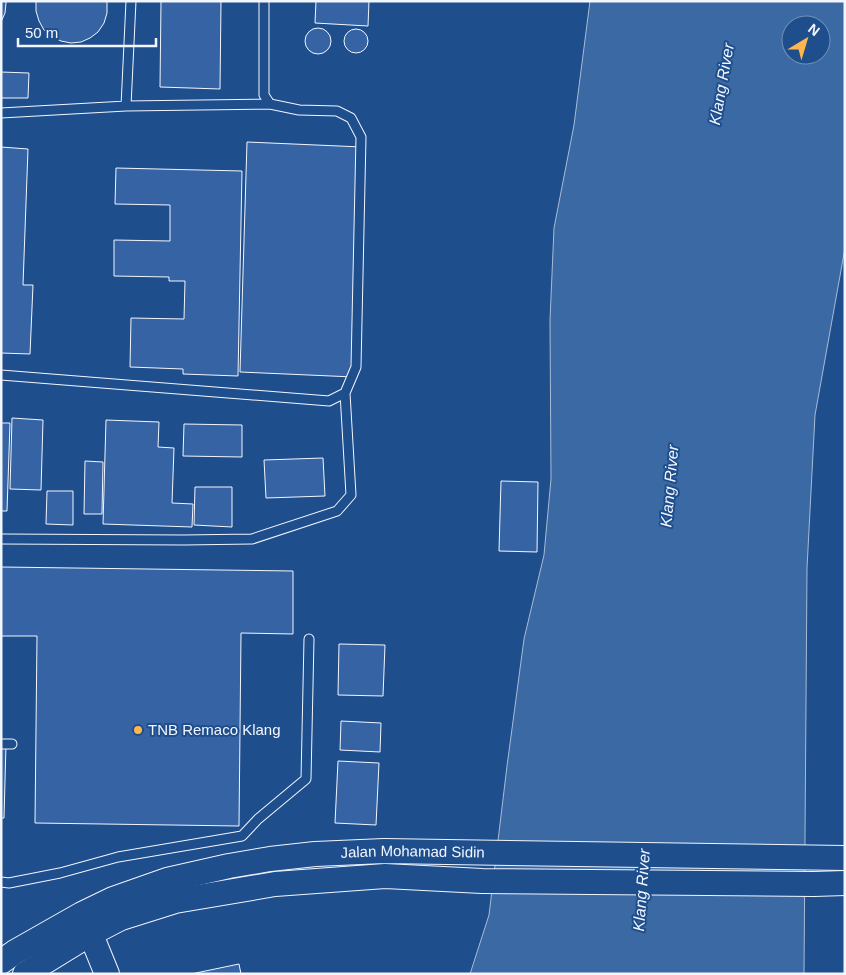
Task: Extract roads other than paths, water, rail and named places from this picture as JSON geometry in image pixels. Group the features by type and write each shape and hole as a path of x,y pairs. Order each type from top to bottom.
{"main road":[{"name":"Jalan Mohamad Sidin","path":"25,974 86,924 113,899 167,880 270,859 315,854 384,851 845,858"},
{"name":"Jalan Mohamad Sidin","path":"1,962 15,952 86,924 120,918 176,901 275,884 385,876 482,881 845,883"},
{"path":"86,924 107,974"}],"lane":[{"path":"126,106 131,1"},
{"path":"264,1 264,95 270,104"},
{"path":"1,113 126,106 270,104 299,110 338,111 351,118 361,137 356,367 345,393 351,495 337,511 252,539 1,539"},
{"path":"1,375 329,400 345,393"},
{"path":"1,882 9,883 60,873 118,858 242,836 258,819 306,779 309,639"},
{"path":"1,744 12,744"}],"water":[{"name":"Klang River","path":"590,1 845,1 845,248 815,415 807,568 804,974 470,974 489,915 524,639 544,555 551,479 550,320 554,228 574,125"}],"place":[{"name":"TNB Remaco Klang","path":"138,730"}]}
